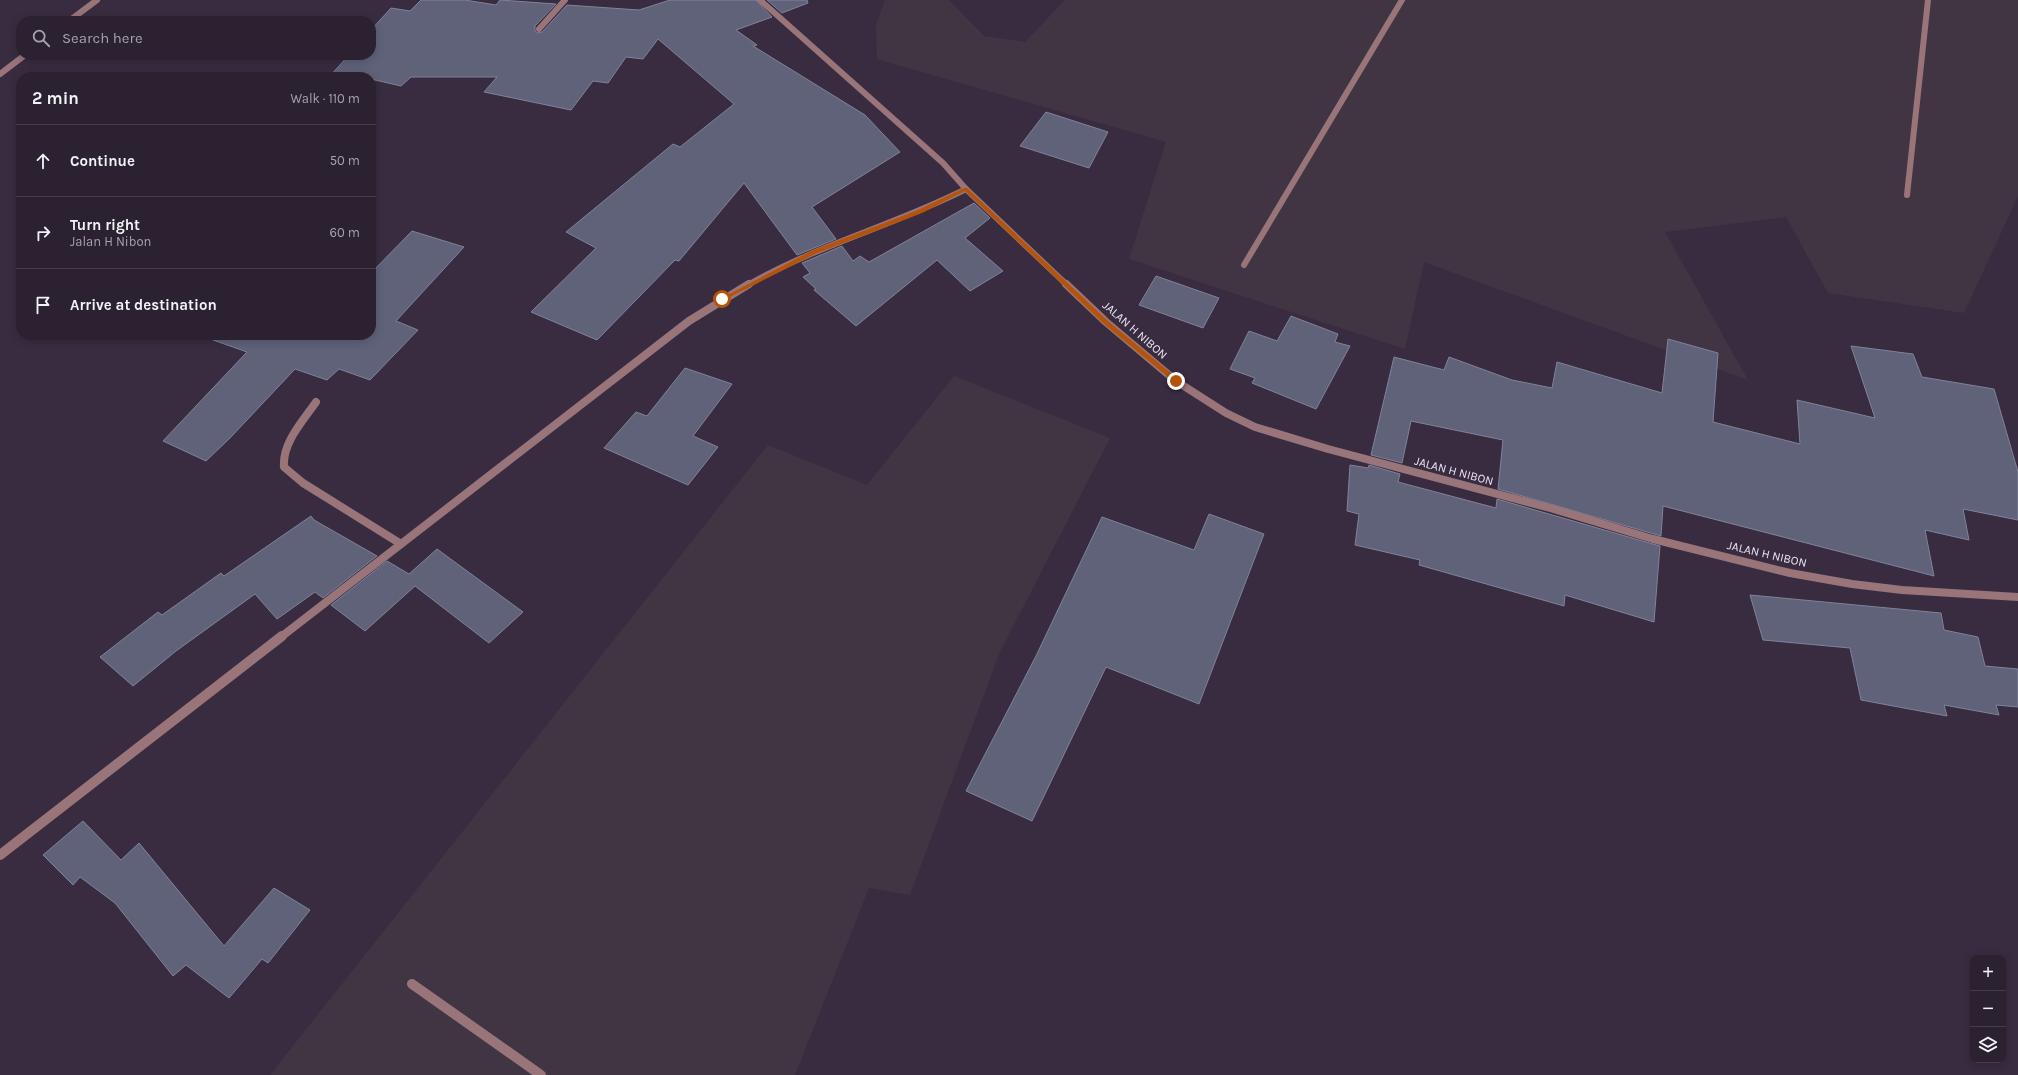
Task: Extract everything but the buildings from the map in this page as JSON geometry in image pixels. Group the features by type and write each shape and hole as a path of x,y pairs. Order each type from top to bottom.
{"street":[{"path":"76,16 97,0"},
{"path":"539,29 565,0"},
{"name":"JALAN H NIBON","path":"760,0 943,163 966,189 1106,322 1176,381 1226,413 1254,427 1343,453 1550,508 1652,539 1790,573 1852,584 1902,590 2018,597"},
{"path":"1244,265 1402,0"},
{"path":"1907,195 1928,0"},
{"path":"0,74 18,60"},
{"path":"0,855 683,326 722,299 813,253 920,212 966,189"},
{"path":"316,402 287,446 283,457 284,467 303,483 401,544"},
{"path":"412,984 541,1075"}],"shaded area":[{"path":"885,0 949,0 984,36 1025,42 1065,0 2018,0 2018,196 1964,313 1828,293 1786,217 1665,232 1748,380 1424,262 1405,349 1129,259 1166,142 877,59 876,25"},
{"path":"954,376 1110,438 999,654 910,895 869,888 795,1075 270,1075 768,445 867,485"}],"route":[{"path":"722,299 813,253 920,212 966,189 1106,322 1176,381"}]}
